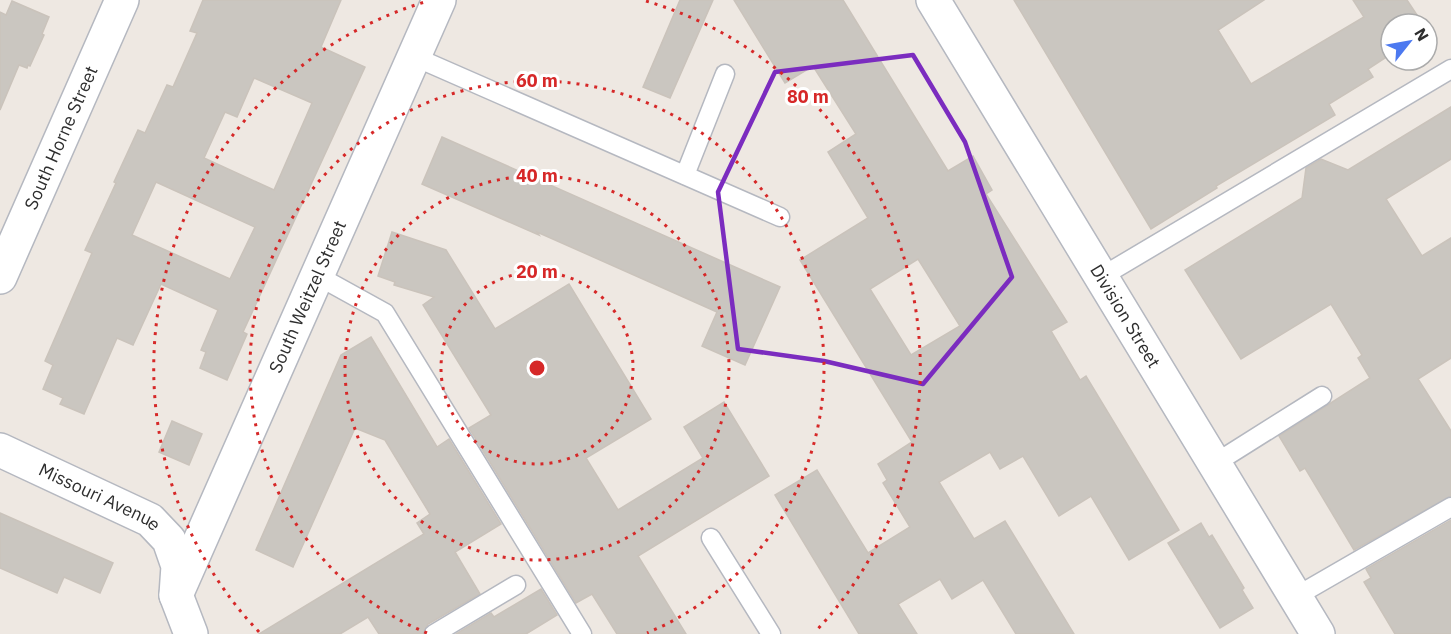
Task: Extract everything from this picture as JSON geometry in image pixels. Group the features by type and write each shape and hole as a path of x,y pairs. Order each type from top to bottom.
{"street":[{"name":"South Horne Street","path":"0,277 122,0"},
{"name":"South Weitzel Street","path":"176,595 439,0"},
{"name":"Division Street","path":"938,2 1101,277 1318,634"},
{"name":"Missouri Avenue","path":"0,450 150,520 169,540 178,566 176,595 190,634"}],"lane":[{"path":"415,57 780,217"},
{"path":"1101,277 1451,69"},
{"path":"685,175 725,74"},
{"path":"318,276 385,313 582,634"},
{"path":"1214,464 1322,396"},
{"path":"1295,597 1451,507"},
{"path":"711,538 771,634"},
{"path":"434,634 516,585"}],"highlighted area":[{"path":"913,55 965,142 1012,277 923,384 824,361 738,349 718,192 775,72"}],"building":[{"path":"203,0 341,0 321,47 365,67 243,332 247,334 227,380 200,368 206,352 201,350 218,310 161,284 133,345 117,338 84,414 60,404 63,398 43,389 53,365 45,361 92,253 85,250 116,183 114,182 138,130 145,133 167,85 173,87 197,33 190,31","holes":["254,78 312,103 274,190 204,158 225,112 237,117","156,182 255,227 230,279 132,235"]},
{"path":"680,0 713,0 670,98 643,87"},
{"path":"734,0 843,0 948,171 973,156 992,190 986,194 1067,322 1051,331 1080,380 1086,376 1179,530 1129,560 1091,496 1059,516 1023,456 1000,469 990,452 939,482 974,539 1005,521 1074,634 1016,634 983,580 952,599 940,579 898,604 917,634 859,634 775,495 817,470 868,553 910,527 883,483 887,480 878,464 912,442 800,260 868,218 828,152 856,134 813,66 785,83","holes":["918,259 960,326 911,355 870,289"]},
{"path":"1014,0 1264,0 1218,30 1251,84 1364,17 1353,0 1407,0 1415,12 1379,12 1379,62 1368,69 1373,77 1329,104 1335,115 1216,186 1217,188 1151,229"},
{"path":"12,1 49,17 42,34 44,35 30,66 28,65 27,68 19,65 0,110 0,12 6,15"},
{"path":"1451,107 1451,159 1386,199 1422,256 1451,238 1451,358 1418,379 1451,431 1451,496 1354,550 1305,468 1300,471 1279,436 1370,378 1358,358 1362,355 1331,304 1241,359 1185,270 1302,198 1306,168 1321,159 1348,170"},
{"path":"442,137 780,287 745,365 702,346 717,312 422,184"},
{"path":"392,232 446,250 495,329 569,284 651,419 586,458 618,510 703,458 684,427 724,402 769,476 638,556 686,634 617,634 592,594 576,603 469,428 491,415 423,305 434,297 394,285 395,282 378,276"},
{"path":"371,337 437,447 449,439 501,524 455,552 480,594 428,624 423,634 379,634 368,617 340,634 259,634 424,534 417,523 430,514 385,440 355,428 293,567 256,550 341,355"},
{"path":"172,421 202,434 189,465 159,452"},
{"path":"0,513 113,563 100,593 64,577 57,593 0,568"},
{"path":"1451,520 1451,634 1395,634 1364,582 1371,578 1366,569"},
{"path":"1201,523 1209,537 1212,535 1244,588 1242,590 1253,608 1220,628 1168,543"},
{"path":"541,589 557,615 526,634 456,634 491,613 494,617"}]}
